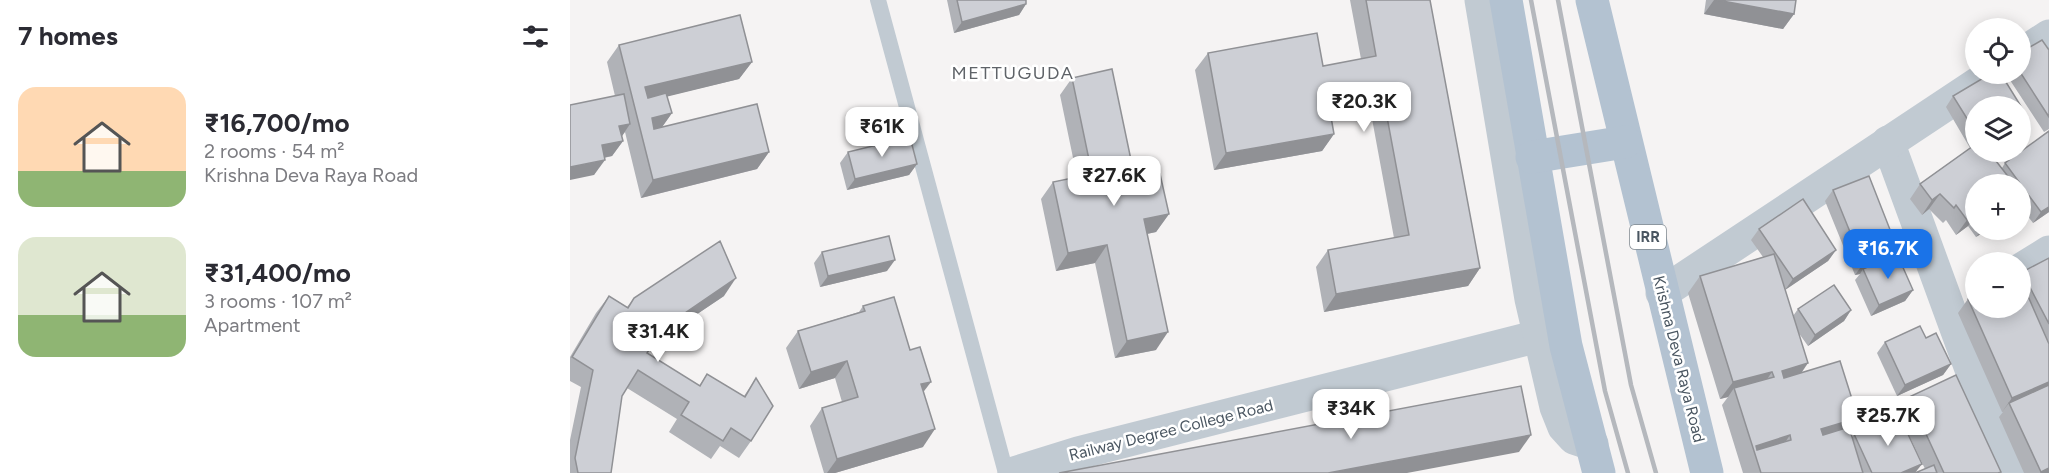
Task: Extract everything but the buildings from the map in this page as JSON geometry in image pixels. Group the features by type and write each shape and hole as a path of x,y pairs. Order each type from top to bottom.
{"main road":[{"path":"1506,0 1566,346 1595,458"},
{"name":"Krishna Deva Raya Road","path":"1592,0 1707,473"},
{"path":"1532,157 1625,142"}],"street":[{"path":"1481,0 1539,336 1556,407 1564,427 1595,458"},
{"path":"2031,48 2049,36"},
{"path":"1662,293 1977,84"},
{"path":"1888,142 1963,308 2009,473"},
{"path":"2031,263 2049,252"},
{"name":"Railway Degree College Road","path":"1014,473 1078,453 1539,336"}],"lane":[{"path":"878,0 1006,473"}],"railway":[{"path":"1531,0 1605,391 1628,473"},
{"path":"1558,0 1631,385 1656,473"}],"district":[{"name":"METTUGUDA","path":"1013,73"}]}
